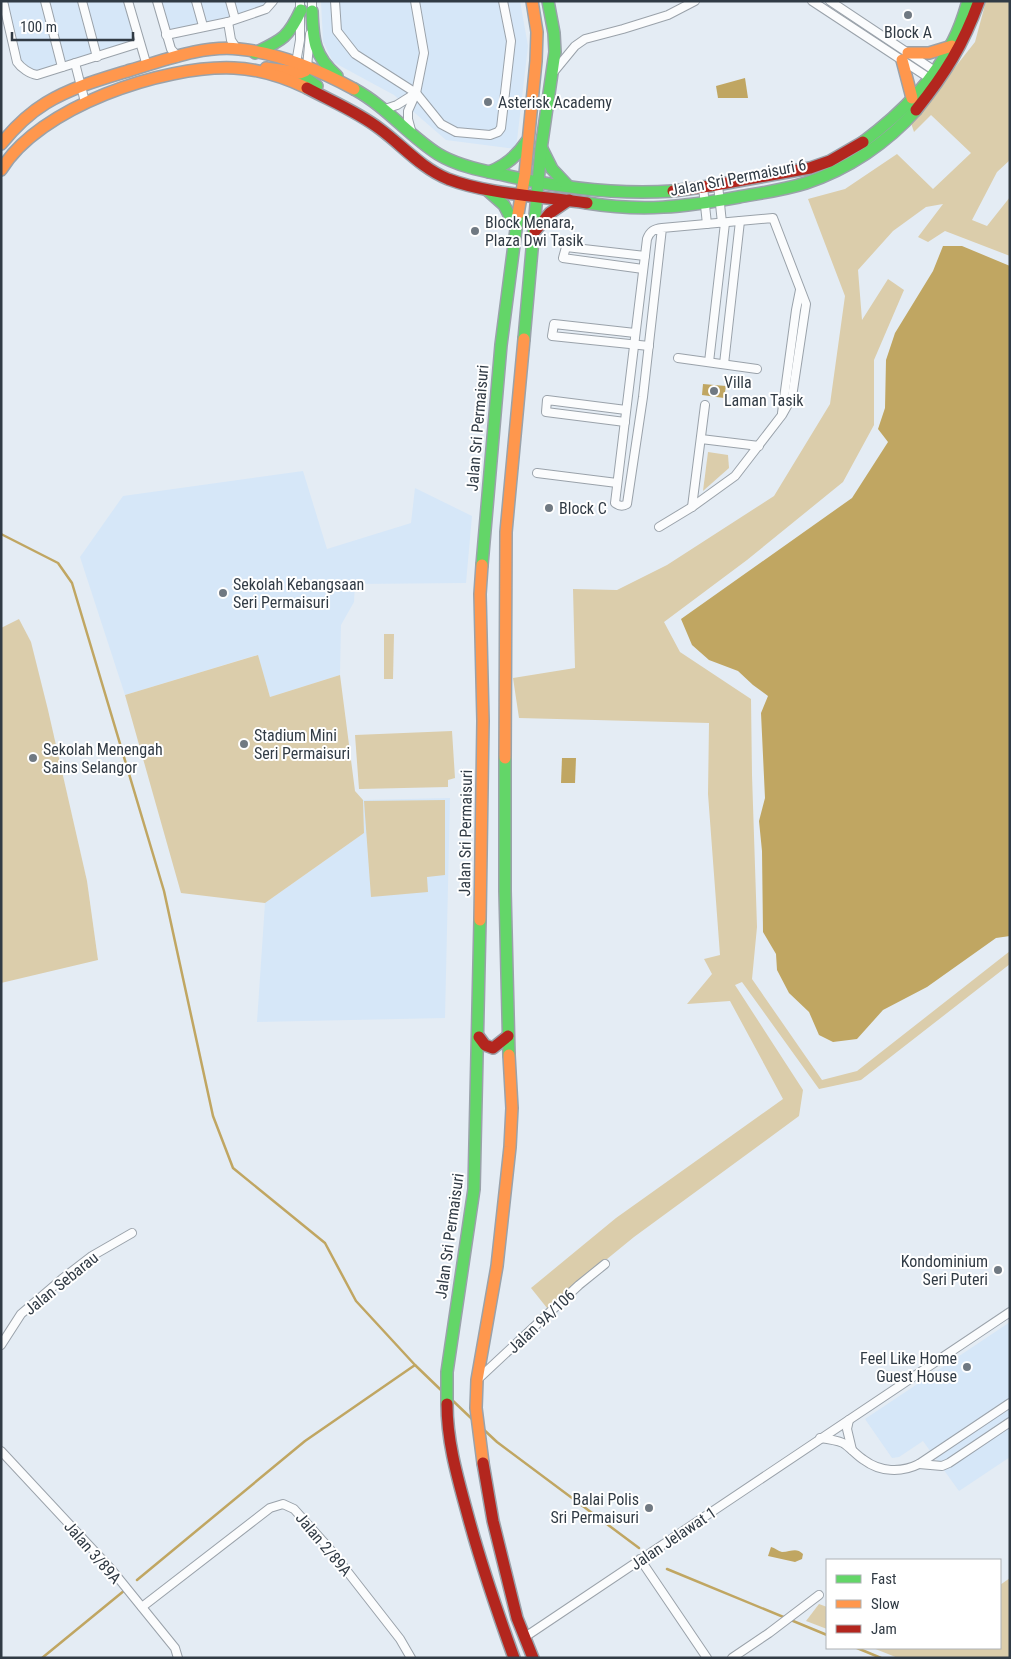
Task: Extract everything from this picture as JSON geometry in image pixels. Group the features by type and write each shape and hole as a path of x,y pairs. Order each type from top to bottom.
{"street":[{"path":"2,1 19,66 33,75 139,43"},
{"path":"45,1 62,67"},
{"path":"82,1 97,57"},
{"path":"128,1 147,66"},
{"path":"157,1 171,49 178,57"},
{"path":"196,1 203,26"},
{"path":"230,1 230,40 237,49"},
{"path":"166,35 266,10 273,1"},
{"path":"335,1 338,31 355,54 416,93 441,124 454,131 490,136 501,128 511,40 503,1"},
{"path":"412,134 408,111 416,93 424,52 415,1"},
{"name":"Jalan Sri Permaisuri","path":"514,1658 485,1577 454,1467 447,1422 446,1383 450,1343 474,1189 479,1037 484,721 480,594 484,529 503,328 515,228 524,180 537,47 537,32 532,1"},
{"path":"533,1658 517,1618 493,1521 479,1442 476,1408 477,1380 497,1266 510,1147 512,1108 508,1036 505,891 506,532 542,149 555,52 548,1"},
{"path":"551,75 575,46 585,39 668,15 695,1"},
{"path":"812,1 905,56 929,53 952,46"},
{"path":"830,1 933,79"},
{"name":"Jalan Sri Permaisuri 6","path":"379,128 421,164 449,178 485,189 627,208 706,208 721,206 808,183 836,171 873,149 892,135 933,79 952,46 968,1"},
{"name":"Jalan Sri Permaisuri 6","path":"357,91 385,109 435,152 452,161 487,173 568,186 636,192 673,191 718,185 797,172 830,161 856,146 884,125 933,79 947,70 972,24 979,1"},
{"path":"255,53 292,30 306,6"},
{"path":"301,68 306,6"},
{"path":"306,6 300,40 301,68 311,83 362,110 372,118 379,128"},
{"path":"306,6 318,55 328,69 357,91"},
{"path":"1,144 29,115 60,95 178,57 216,50 237,49 255,53 301,68 357,91"},
{"path":"905,56 912,98"},
{"path":"75,63 85,102"},
{"path":"1,170 29,137 57,117 85,102 129,86 190,71 250,65 301,68"},
{"path":"233,68 288,81 309,89 379,128"},
{"path":"385,109 397,105 416,93"},
{"path":"487,173 499,169 510,162 528,140"},
{"path":"542,149 552,169 568,186"},
{"path":"708,362 724,223 718,185"},
{"path":"703,187 708,224"},
{"path":"485,189 502,203 511,215 515,228"},
{"path":"534,232 547,215 558,206 570,200"},
{"path":"659,527 692,507 735,476 782,415 800,289 773,218 662,228 654,229 650,233 647,238 644,256 617,483 615,503 618,505 624,506 627,504 662,228"},
{"path":"724,364 740,221"},
{"path":"643,269 563,258 566,247 644,256"},
{"path":"635,333 554,324 552,336 648,346"},
{"path":"678,358 757,369"},
{"path":"625,422 546,412 547,400 626,410"},
{"path":"692,507 705,405"},
{"path":"701,439 759,446"},
{"path":"537,473 617,483"},
{"path":"484,721 490,708 493,706 499,706 505,713"},
{"path":"479,1037 485,1045 493,1048 508,1036"},
{"name":"Jalan Sebarau","path":"1,1345 21,1314 92,1256 132,1232"},
{"name":"Jalan 9A/106","path":"477,1380 605,1264"},
{"name":"Jalan Jelawat 1","path":"525,1637 1010,1312"},
{"path":"820,1438 839,1442 866,1462 883,1469 903,1470 919,1464 1010,1403"},
{"path":"848,1420 847,1429 852,1450"},
{"path":"919,1464 942,1466 949,1463 1010,1422"},
{"name":"Jalan 3/89A","path":"1,1451 79,1533 175,1648 178,1658"},
{"name":"Jalan 2/89A","path":"142,1607 270,1508 283,1504 294,1509 318,1535 400,1639 411,1658"},
{"path":"472,1527 493,1521"},
{"path":"640,1559 707,1658"},
{"path":"732,1658 819,1595"},
{"path":"502,1627 513,1636 525,1637"},
{"path":"518,1658 521,1640 525,1637"}],"shaded area":[{"path":"6,1 125,1 136,41 36,72 21,63"},
{"path":"160,1 270,1 264,7 230,18 169,31"},
{"path":"321,1 520,1 528,46 516,149 446,140 394,95 333,62 323,42"},
{"path":"986,1 1010,1 1010,160 997,172 972,220 987,226 1010,197 1010,256 945,231 928,242 918,237 943,204 926,207 893,231 858,270 862,320 888,279 904,290 874,360 874,425 843,482 747,560 664,622 680,652 751,699 757,927 752,979 822,1080 857,1071 1010,951 1010,964 861,1080 819,1089 742,982 735,985 803,1090 799,1116 634,1237 547,1308 531,1288 616,1218 783,1099 730,1001 687,1004 712,974 704,959 720,955 708,794 709,723 519,718 513,678 575,668 573,589 617,590 667,565 774,496 830,404 845,296 808,199 845,189 897,154 933,189 971,153 931,115 914,132 911,123 975,42"},
{"path":"745,78 748,98 718,98 716,86"},
{"path":"943,246 962,246 1010,266 1010,936 996,938 927,987 883,1010 857,1039 833,1042 819,1035 809,1012 789,993 777,970 776,954 763,932 762,851 759,821 765,798 761,713 768,696 738,671 709,660 692,645 681,619 852,498 888,442 878,429 885,408 886,360 895,333 933,271"},
{"name":"Villa Laman Tasik","path":"703,384 726,386 724,398 702,395"},
{"path":"708,452 728,455 729,468 703,491"},
{"name":"Sekolah Kebangsaan Seri Permaisuri","path":"303,471 327,549 411,523 415,488 472,516 466,583 355,584 354,602 341,625 340,675 270,697 257,655 125,695 80,557 123,496"},
{"name":"Sekolah Menengah Sains Selangor","path":"19,619 31,642 48,710 87,881 98,960 1,983 1,628"},
{"path":"384,634 394,634 393,679 384,679"},
{"name":"Stadium Mini Seri Permaisuri","path":"258,655 270,697 340,675 355,791 363,800 364,833 265,903 181,893 125,695"},
{"path":"452,731 455,778 448,780 448,787 359,789 355,735"},
{"path":"562,758 576,758 575,783 561,783"},
{"path":"450,798 445,1018 257,1022 265,903 364,833 363,800"},
{"path":"445,800 445,875 427,877 428,892 371,897 364,801"},
{"path":"1010,1322 1010,1457 959,1491 923,1441 899,1457 892,1458 865,1419"},
{"path":"771,1547 782,1552 798,1551 803,1554 802,1559 795,1562 768,1556"},
{"path":"1010,1578 1010,1658 898,1658 876,1649 1001,1649 1001,1584"},
{"path":"819,1604 826,1607 826,1629 806,1621"}],"waterway":[{"path":"1,534 58,563 72,583 164,891 213,1116 233,1168 325,1243 356,1301 415,1365 443,1392"},
{"path":"137,1580 305,1441 415,1365"},
{"path":"451,1399 472,1419"},
{"path":"482,1428 497,1442 639,1548"},
{"path":"667,1569 826,1635"},
{"path":"42,1658 125,1590"},
{"path":"859,1649 881,1658"}],"traffic: fast":[{"path":"524,339 541,149 555,52 554,33 548,1"},
{"path":"863,142 902,109 936,70 962,21 968,1"},
{"path":"255,53 283,37 292,27 301,10"},
{"path":"312,11 316,47 329,69 337,76"},
{"path":"296,63 304,77 317,86"},
{"path":"354,89 377,104 438,154 467,167 542,183 585,189 629,192 673,191"},
{"path":"587,203 645,208 682,206 764,193 806,183 837,170 866,154 880,144 916,110"},
{"path":"489,172 511,160 527,141"},
{"path":"542,149 552,169 568,186"},
{"path":"487,190 504,205 515,226"},
{"path":"482,565 501,345 518,214"},
{"path":"505,758 505,891 509,1055"},
{"path":"447,1404 447,1372 474,1189 480,920"}],"traffic: slow":[{"path":"518,214 525,174 536,61 537,32 532,1"},
{"path":"908,53 929,53 952,46"},
{"path":"1,144 33,112 66,92 109,77 198,51 225,48 269,54 313,69 354,89"},
{"path":"902,60 912,98"},
{"path":"1,170 19,147 43,127 73,109 105,94 139,82 205,69 234,68 271,74 307,88"},
{"path":"266,68 300,73 305,71"},
{"path":"505,758 506,532 524,339"},
{"path":"480,920 483,721 480,594 482,565"},
{"path":"483,1463 476,1408 477,1380 497,1266 510,1147 512,1108 509,1055"}],"traffic: jam":[{"path":"916,110 952,59 979,1"},
{"path":"307,88 372,123 429,169 448,179 481,189 587,203"},
{"path":"673,191 810,168 830,161 863,142"},
{"path":"535,231 550,213 569,200"},
{"path":"479,1037 485,1045 493,1048 508,1036"},
{"path":"447,1404 451,1447 460,1488 495,1605 514,1658"},
{"path":"483,1463 493,1521 517,1618 533,1658"}],"place":[{"name":"Block A","path":"908,15"},
{"name":"Asterisk Academy","path":"488,102"},
{"name":"Block Menara, Plaza Dwi Tasik","path":"475,231"},
{"name":"Villa Laman Tasik","path":"714,391"},
{"name":"Block C","path":"549,508"},
{"name":"Sekolah Kebangsaan Seri Permaisuri","path":"223,593"},
{"name":"Stadium Mini Seri Permaisuri","path":"244,744"},
{"name":"Sekolah Menengah Sains Selangor","path":"33,758"},
{"name":"Kondominium Seri Puteri","path":"998,1270"},
{"name":"Feel Like Home Guest House","path":"967,1367"},
{"name":"Balai Polis Sri Permaisuri","path":"649,1508"}]}
